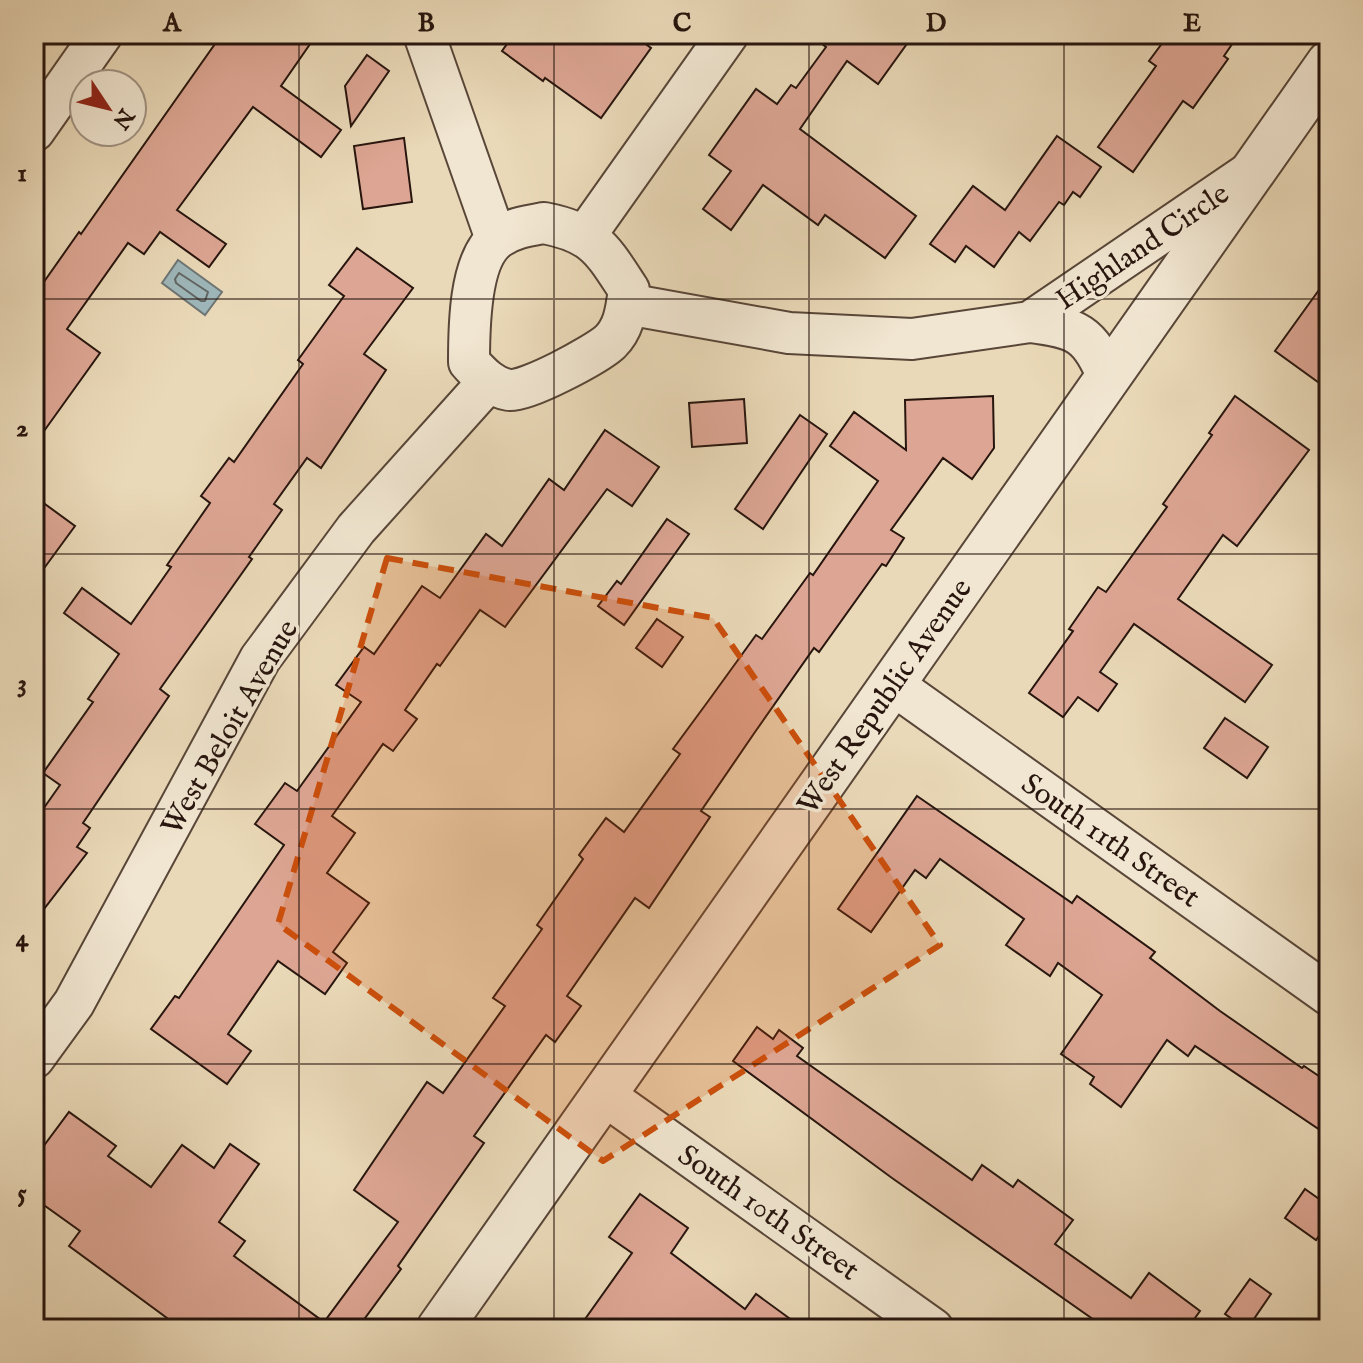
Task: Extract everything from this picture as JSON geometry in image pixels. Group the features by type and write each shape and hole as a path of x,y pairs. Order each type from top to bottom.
{"street":[{"path":"34,131 102,34"},
{"path":"424,34 496,239"},
{"path":"585,236 728,34"},
{"name":"West Republic Avenue","path":"439,1329 1255,169 1326,76"},
{"name":"Highland Circle","path":"1030,322 1255,169"},
{"path":"544,223 571,228 585,236 594,242 629,290 626,317 610,341 537,384 511,391 488,382 469,362 471,301 486,252 496,239 518,227 544,223"},
{"name":"Highland Circle","path":"627,304 789,333 912,339 1030,322 1064,326 1085,338 1098,353 1108,378"},
{"name":"West Beloit Avenue","path":"34,1058 74,1003 260,659 356,529 488,382"},
{"name":"South 11th Street","path":"892,684 1329,995"},
{"name":"South 10th Street","path":"604,1095 933,1329"}],"highlighted area":[{"path":"387,558 713,618 940,945 603,1161 278,924"}],"water":[{"path":"178,260 222,292 205,315 162,283"}],"building":[{"path":"222,34 317,34 281,86 341,130 321,157 253,107 177,210 226,244 209,267 160,232 144,254 128,243 67,329 100,353 34,445 34,296 142,148 148,148 148,139"},
{"path":"514,34 632,34 651,48 601,118 502,51"},
{"path":"809,34 914,34 878,84 847,61 800,129 916,216 885,258 825,215 818,225 763,185 731,230 703,209 731,171 709,155 756,89 777,104 791,85 796,88 826,47"},
{"path":"1169,34 1239,34 1224,56 1228,59 1193,108 1183,101 1133,172 1098,147 1156,66 1149,61"},
{"path":"367,55 389,71 351,126 345,86"},
{"path":"1057,136 1101,167 1080,197 1073,192 1064,205 1059,202 1030,241 1019,232 994,267 966,246 955,262 930,244 973,186 1005,210"},
{"path":"404,138 412,202 363,209 354,146"},
{"path":"357,248 413,288 364,354 386,370 321,468 307,458 274,504 282,510 249,557 252,559 160,689 169,696 83,823 90,828 77,847 87,853 34,922 34,822 60,785 43,773 93,702 88,699 119,654 64,613 82,588 131,624 210,503 201,496 229,458 234,462 303,364 298,360 344,296 329,285"},
{"path":"1329,276 1329,390 1275,351"},
{"path":"993,396 994,448 972,479 943,458 891,530 904,538 886,566 882,564 819,652 814,648 755,732 701,811 710,817 649,908 635,898 567,996 581,1006 555,1042 546,1035 474,1136 484,1143 398,1266 401,1269 357,1329 182,1329 69,1246 80,1231 34,1198 34,1159 69,1112 116,1146 108,1156 151,1187 182,1145 214,1168 230,1144 259,1164 219,1222 245,1241 234,1256 324,1322 398,1222 354,1190 427,1082 443,1093 505,1006 493,998 542,929 537,925 583,859 579,855 606,818 624,832 680,754 673,749 756,635 762,639 810,573 813,575 878,481 830,446 854,412 906,450 905,400"},
{"path":"1235,396 1309,450 1237,546 1223,535 1178,599 1272,665 1245,702 1134,624 1100,672 1117,684 1098,711 1078,697 1063,717 1029,693 1073,631 1069,629 1098,587 1106,592 1167,507 1163,504 1212,435 1209,433"},
{"path":"744,399 747,443 692,447 689,403"},
{"path":"800,415 827,434 763,529 735,509"},
{"path":"605,430 659,467 632,506 607,489 505,627 480,610 440,666 437,664 405,710 417,719 393,751 383,744 332,816 355,833 327,873 369,903 333,952 347,963 325,994 278,961 228,1034 251,1051 227,1084 151,1029 175,996 179,998 284,845 255,824 285,783 297,791 361,702 336,685 364,647 374,654 422,586 440,598 486,534 502,546 549,479 564,490"},
{"path":"34,496 75,526 34,582"},
{"path":"667,519 689,534 624,625 598,606 617,581 621,584"},
{"path":"657,619 683,637 662,667 636,648"},
{"path":"1225,718 1268,747 1247,778 1204,748"},
{"path":"917,796 1072,903 1077,896 1155,952 1150,958 1220,1011 1329,1083 1329,1136 1195,1046 1188,1056 1167,1040 1121,1107 1090,1084 1094,1077 1061,1054 1102,995 1058,963 1050,976 1006,945 1024,919 940,859 926,878 915,870 871,932 838,909"},
{"path":"757,1027 773,1039 779,1030 803,1048 797,1056 972,1180 982,1165 1013,1187 1018,1180 1073,1220 1055,1244 1131,1298 1149,1273 1200,1311 1187,1329 1107,1329 892,1178 733,1061"},
{"path":"1305,1189 1329,1206 1329,1222 1316,1240 1285,1218"},
{"path":"640,1194 688,1228 671,1253 745,1309 756,1294 804,1329 578,1329 632,1253 609,1237"},
{"path":"1250,1279 1271,1294 1247,1329 1225,1314"}]}
